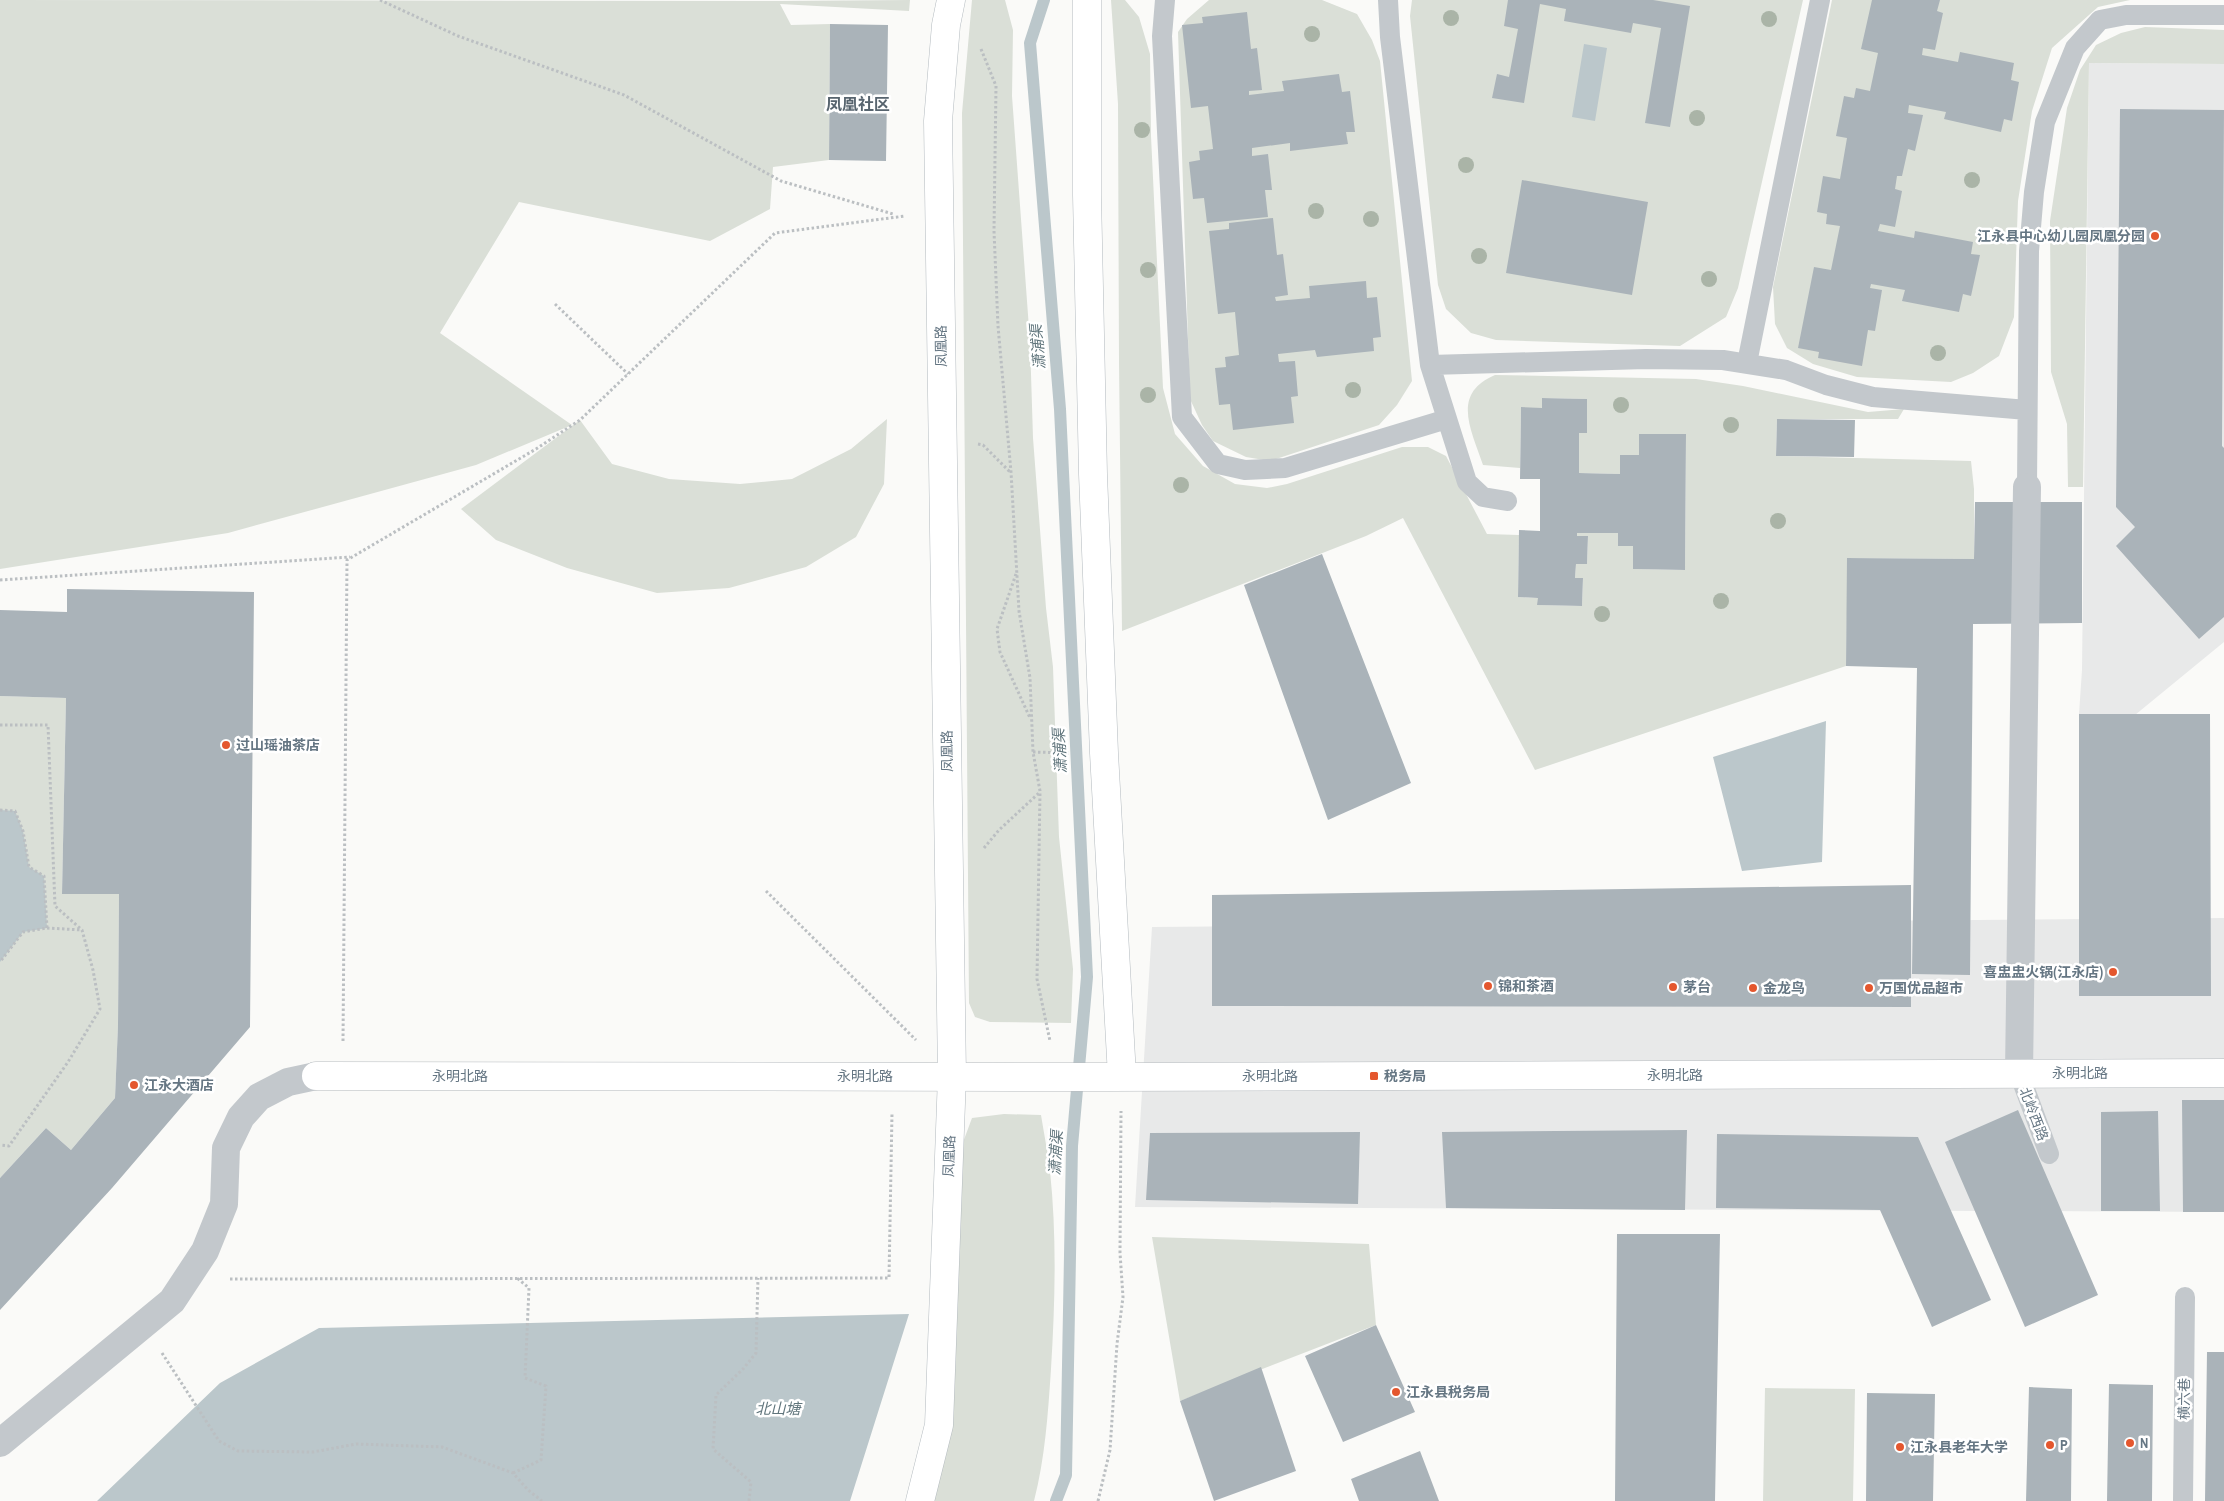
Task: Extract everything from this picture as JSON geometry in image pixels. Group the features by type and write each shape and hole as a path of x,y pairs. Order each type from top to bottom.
{"main road":[{"path":"1086,0 1087,194 1093,474 1114,1076"},
{"name":"凤凰路","path":"920,1501 939,1426 952,1076 938,120 949,13"},
{"name":"永明北路","path":"329,1076 2224,1073"}],"street":[{"path":"2018,1073 2027,487"},
{"path":"0,1443 172,1301 205,1251 224,1204 226,1148 241,1117 259,1097 288,1082 329,1076"}],"lane":[{"path":"1165,0 1162,36 1182,417 1218,464 1245,470 1285,468 1447,419"},
{"path":"1388,0 1390,37 1430,365 1466,482 1483,497 1507,501"},
{"path":"1747,363 1820,0"},
{"path":"2027,487 2030,251 2034,192 2045,122 2075,48 2100,20 2126,15 2224,15"},
{"path":"1430,365 1646,359 1722,360 1786,370 1826,386 1873,398 2027,410"},
{"name":"北岭西路","path":"2018,1073 2049,1154"},
{"name":"横六巷","path":"2183,1501 2185,1297"}],"path":[{"path":"380,0 458,36 624,95 781,181 896,215"},
{"path":"949,13 981,48 996,86 994,231 998,326 1019,611 1030,678 1033,752 1040,791 1037,979 1049,1035 1061,1076"},
{"path":"329,1076 347,560 536,449 580,420 775,233 896,215 940,216"},
{"path":"555,304 628,374"},
{"path":"0,580 353,557"},
{"path":"1017,569 1006,609 997,629 1000,652 1032,720"},
{"path":"0,725 48,725 55,906 82,930 93,970 100,1009 68,1062 9,1146 0,1145"},
{"path":"1033,752 1056,752"},
{"path":"980,853 999,830 1040,791"},
{"path":"0,810 15,811 23,830 29,867 44,876 47,928"},
{"path":"766,891 952,1076"},
{"path":"0,962 23,932 47,928 82,930"},
{"path":"187,1279 889,1278 893,1076"},
{"path":"1098,1501 1110,1450 1117,1344 1123,1296 1114,1076"},
{"path":"513,1473 541,1460 546,1386 525,1378 529,1288 517,1278"},
{"path":"749,1501 751,1482 713,1449 716,1395 743,1369 756,1353 758,1278"},
{"path":"144,1325 219,1441 238,1451 313,1452 356,1444 442,1447 513,1473 528,1490 542,1501"}],"shaded area":[{"path":"0,0 910,0 909,11 780,4 791,25 830,24 829,160 773,167 770,209 710,241 519,202 440,333 572,425 476,465 228,533 0,569"},
{"path":"972,0 1005,0 1013,30 1012,96 1030,342 1033,438 1046,608 1053,667 1059,837 1073,969 1071,1023 990,1022 975,1017 969,1003 962,113"},
{"path":"1111,0 1125,0 1139,17 1150,54 1151,136 1163,388 1175,434 1203,466 1235,484 1267,488 1287,484 1402,447 1428,447 1446,456 1487,534 1519,535 1518,597 1538,598 1538,605 1582,606 1583,578 1575,578 1576,564 1587,564 1588,537 1577,536 1577,533 1618,533 1618,546 1633,546 1633,569 1685,570 1686,434 1640,434 1639,455 1620,455 1620,474 1579,473 1579,433 1587,432 1587,399 1542,398 1542,408 1521,408 1520,468 1483,465 1470,427 1468,414 1473,392 1481,383 1495,375 1696,379 1743,386 1868,412 1904,409 1898,419 1777,419 1776,456 1971,461 1974,489 1974,559 1848,558 1846,666 1535,770 1403,518 1366,536 1122,631 1118,104"},
{"path":"1209,0 1322,0 1357,14 1372,40 1380,61 1412,381 1397,405 1379,425 1270,461 1246,457 1213,441 1202,425 1190,399 1178,32 1187,19"},
{"path":"1412,0 1803,0 1738,288 1726,317 1680,346 1496,340 1471,333 1446,309 1438,285 1410,16"},
{"path":"1832,0 2130,0 2098,7 2052,48 2032,111 2018,201 2014,317 1999,356 1973,373 1951,382 1857,377 1813,364 1787,348 1775,324 1773,287"},
{"path":"2145,27 2224,30 2224,64 2089,63 2083,487 2068,487 2067,424 2051,372 2050,221 2067,108 2080,70 2096,45 2121,33"},
{"name":"江永县中心幼儿园凤凰分园","path":"2089,63 2224,64 2224,642 2135,715 2079,714 2082,670"},
{"path":"887,419 884,484 856,537 806,567 729,588 657,593 567,568 496,540 461,509 580,420 612,464 669,479 740,484 792,479 851,449"},
{"path":"0,696 66,698 62,894 119,894 118,1025 115,1098 71,1150 46,1128 0,1178"},
{"path":"2224,918 2224,1212 1135,1207 1152,927"},
{"path":"1004,1114 1041,1115 1050,1171 1054,1221 1054,1295 1049,1403 1041,1469 1034,1501 931,1501 962,1145 972,1118"},
{"path":"1152,1237 1369,1244 1376,1325 1180,1401"},
{"path":"1765,1388 1855,1389 1853,1501 1763,1501"}],"water":[{"path":"1584,44 1607,48 1595,121 1572,117"},
{"path":"1826,721 1822,862 1742,871 1713,757"},
{"path":"0,810 15,811 23,831 29,867 44,876 47,928 23,932 0,962"},
{"name":"北山塘","path":"909,1314 850,1501 97,1501 220,1383 319,1328"}],"building":[{"path":"1508,0 1653,0 1690,6 1670,127 1645,123 1661,28 1633,23 1631,33 1564,21 1566,9 1540,4 1524,103 1492,98 1497,74 1509,77 1518,29 1504,26"},
{"path":"1872,0 1940,0 1937,11 1943,13 1935,50 1923,48 1922,55 1958,62 1960,52 2014,63 2011,80 2019,82 2012,121 2004,119 2001,132 1944,119 1946,112 1909,105 1908,113 1923,115 1915,151 1908,149 1902,176 1897,176 1895,189 1902,191 1895,227 1880,224 1878,231 1914,238 1915,231 1973,242 1971,254 1980,255 1971,296 1963,294 1959,312 1902,301 1905,290 1871,284 1870,288 1882,290 1875,331 1868,330 1862,366 1818,358 1819,352 1798,348 1814,267 1831,270 1840,226 1826,224 1827,214 1817,212 1823,176 1840,179 1847,138 1836,136 1844,96 1854,98 1856,88 1870,91 1878,53 1861,49"},
{"path":"1247,12 1251,49 1257,48 1262,90 1249,91 1249,95 1284,91 1282,81 1339,74 1342,92 1350,91 1355,132 1346,132 1348,144 1290,151 1290,143 1252,148 1252,156 1268,154 1272,190 1265,190 1268,217 1207,223 1204,198 1193,199 1189,162 1200,160 1199,151 1213,149 1208,106 1191,108 1182,25 1203,23 1202,17"},
{"path":"830,24 888,25 886,161 829,160"},
{"path":"2120,109 2224,110 2222,446 2224,448 2224,617 2199,639 2116,546 2135,527 2116,507"},
{"path":"1522,180 1648,202 1632,295 1506,273"},
{"path":"1273,218 1277,255 1283,254 1288,295 1275,297 1276,301 1310,298 1309,286 1366,281 1367,298 1377,297 1381,337 1373,338 1374,351 1317,357 1315,350 1278,354 1279,362 1295,361 1298,396 1291,397 1294,423 1233,430 1230,404 1219,405 1215,368 1226,367 1225,357 1239,355 1235,312 1218,314 1209,231 1229,229 1229,223"},
{"path":"1542,398 1587,399 1587,433 1579,433 1579,473 1620,474 1620,455 1639,455 1639,434 1686,434 1685,570 1633,569 1633,546 1618,546 1618,533 1577,533 1577,536 1588,536 1587,564 1576,564 1575,578 1583,578 1582,606 1537,605 1538,598 1518,597 1519,530 1540,531 1540,479 1520,479 1521,407 1542,408"},
{"path":"1777,419 1855,420 1854,457 1776,456"},
{"path":"1975,502 2082,502 2082,623 1973,624 1970,975 1912,974 1917,668 1846,666 1847,558 1974,559"},
{"path":"1322,554 1411,783 1328,820 1244,585"},
{"path":"67,589 254,592 250,1027 112,1188 0,1310 0,1178 46,1128 71,1150 115,1098 118,1025 119,894 62,894 66,698 0,696 0,610 67,612"},
{"path":"2079,714 2210,714 2211,996 2079,996"},
{"path":"1911,885 1911,1007 1212,1006 1212,895"},
{"path":"2182,1100 2224,1100 2224,1212 2183,1212"},
{"path":"2018,1110 2098,1295 2025,1327 1945,1142"},
{"path":"2158,1111 2160,1211 2101,1211 2101,1112"},
{"path":"1687,1130 1685,1210 1446,1208 1442,1132"},
{"path":"1360,1132 1358,1204 1146,1200 1150,1133"},
{"path":"1717,1134 1918,1137 1991,1300 1932,1327 1880,1210 1716,1208"},
{"path":"1617,1234 1720,1234 1715,1501 1615,1501"},
{"path":"1376,1325 1415,1412 1343,1442 1305,1356"},
{"path":"2207,1352 2224,1352 2224,1501 2205,1501"},
{"path":"1261,1367 1296,1471 1214,1501 1180,1401"},
{"name":"N","path":"2109,1384 2153,1385 2152,1501 2107,1501"},
{"name":"P","path":"2029,1387 2072,1389 2071,1501 2026,1501"},
{"name":"江永县老年大学","path":"1867,1393 1935,1394 1933,1501 1866,1501"},
{"path":"1420,1451 1439,1501 1359,1501 1351,1479"}],"waterway":[{"name":"潇浦渠","path":"1044,0 1030,43 1060,409 1087,977 1072,1146 1066,1475 1056,1501"}],"place":[{"name":"江永县中心幼儿园凤凰分园","path":"2155,236"},
{"name":"过山瑶油茶店","path":"226,745"},
{"name":"喜盅盅火锅(江永店)","path":"2113,972"},
{"name":"锦和茶酒","path":"1488,986"},
{"name":"茅台","path":"1673,987"},
{"name":"金龙鸟","path":"1753,988"},
{"name":"万国优品超市","path":"1869,988"},
{"name":"税务局","path":"1374,1076"},
{"name":"江永大酒店","path":"134,1085"},
{"name":"江永县税务局","path":"1396,1392"},
{"name":"N","path":"2130,1443"},
{"name":"P","path":"2050,1445"},
{"name":"江永县老年大学","path":"1900,1447"}],"district":[{"name":"凤凰社区","path":"858,104"}]}
